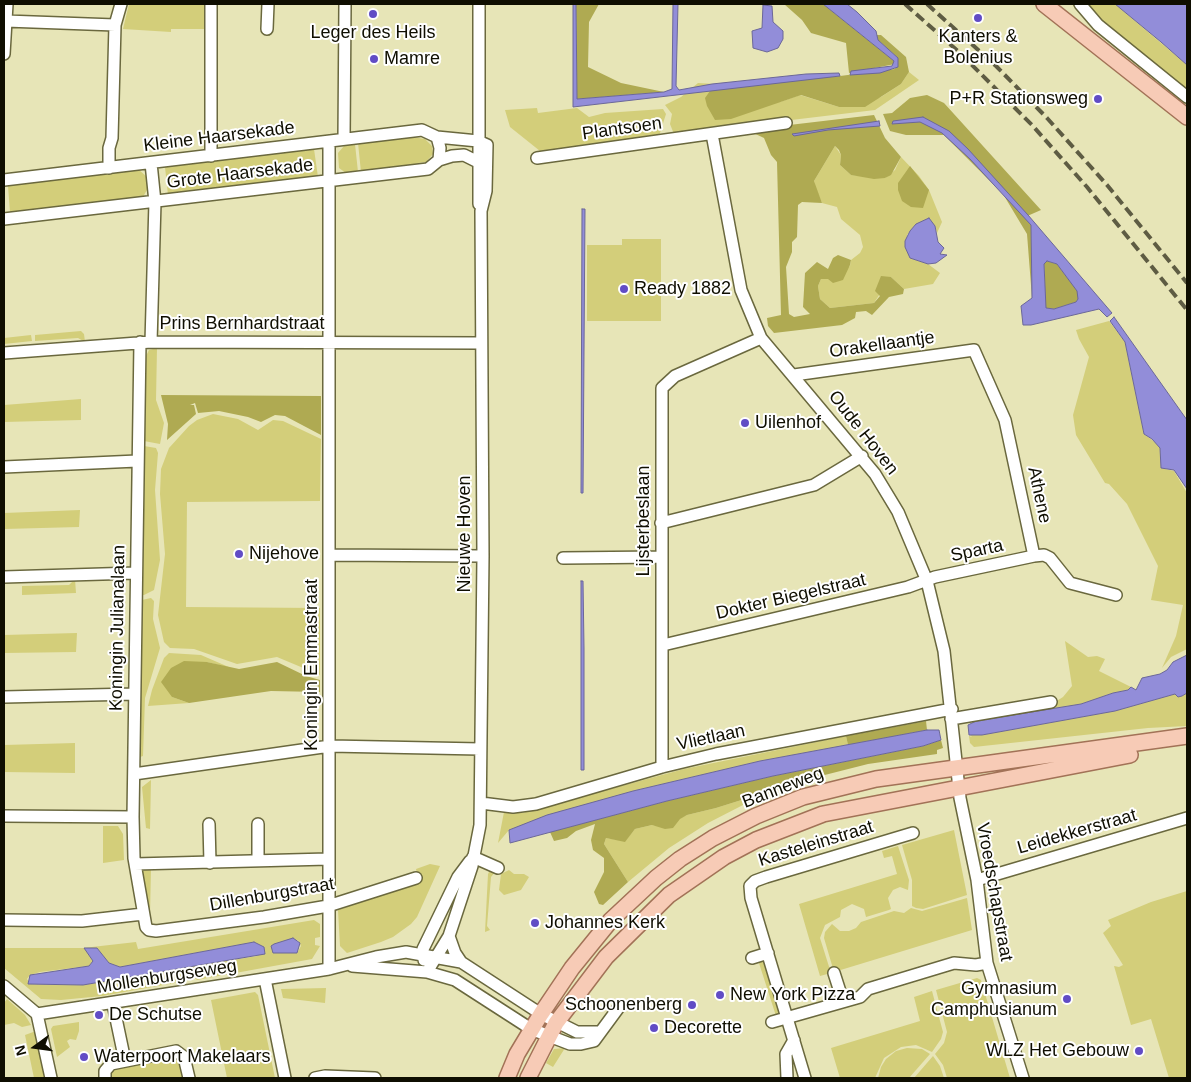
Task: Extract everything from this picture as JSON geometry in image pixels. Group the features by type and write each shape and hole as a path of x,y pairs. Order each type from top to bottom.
{"main road":[{"path":"1044,4 1187,117"},
{"name":"Banneweg","path":"507,1078 531,1029 572,968 611,920 656,878 712,838 756,816 803,797 845,785 957,767 1187,736"},
{"path":"528,1078 553,1029 606,957 647,915 693,877 724,857 756,840 823,814 1187,744"}],"street":[{"path":"4,54 6,4"},
{"path":"109,168 109,148 112,138 114,25 121,4"},
{"path":"211,156 212,4"},
{"path":"267,28 268,4"},
{"path":"344,140 345,4"},
{"name":"Nieuwe Hoven","path":"479,4 478,204 482,211"},
{"path":"1080,4 1098,25 1187,97"},
{"path":"6,21 114,25"},
{"name":"Plantsoen","path":"537,158 786,123"},
{"name":"Kleine Haarsekade","path":"4,180 422,130 437,137 478,141"},
{"name":"Oude Hoven","path":"712,134 741,290 761,338 862,456 898,512 927,581 940,628 957,767"},
{"path":"437,137 440,154"},
{"name":"Nieuwe Hoven","path":"427,972 449,936 472,866 480,825 484,556 481,342 482,211 488,155 487,145 478,141"},
{"name":"Grote Haarsekade","path":"329,142 329,181"},
{"name":"Grote Haarsekade","path":"4,219 428,169 440,154 464,155 478,162"},
{"name":"Grote Haarsekade","path":"151,163 155,202"},
{"name":"Koningin Emmastraat","path":"329,181 329,968"},
{"name":"Koningin Julianalaan","path":"143,914 134,864 135,573 137,461 155,202"},
{"name":"Lijsterbeslaan","path":"662,767 662,388 674,376 761,338"},
{"name":"Prins Bernhardstraat","path":"4,353 146,342 481,342"},
{"name":"Orakellaantje","path":"794,375 974,350"},
{"name":"Athene","path":"974,350 1008,431 1034,556"},
{"path":"661,523 814,484 862,456"},
{"path":"4,467 137,461"},
{"path":"330,554 484,556"},
{"path":"1034,556 1044,555 1050,558 1070,583 1116,595"},
{"name":"Sparta","path":"927,581 1034,556"},
{"path":"563,558 661,557"},
{"path":"4,577 135,573"},
{"name":"Dokter Biegelstraat","path":"663,645 927,581"},
{"path":"4,697 134,694"},
{"name":"Vlietlaan","path":"481,803 513,806 536,804 662,767 787,740 951,714 1051,702"},
{"path":"134,774 330,746 480,749"},
{"name":"Vroedschapstraat","path":"957,767 976,880 987,963 1022,1078"},
{"path":"4,816 133,817"},
{"name":"Leidekkerstraat","path":"976,880 1187,818"},
{"path":"209,824 210,863"},
{"path":"258,824 258,859"},
{"name":"Kasteleinstraat","path":"805,1078 749,893 753,883 913,833"},
{"path":"473,857 498,868"},
{"name":"Nieuwe Hoven","path":"423,955 423,949 458,877 473,857"},
{"path":"134,864 210,863 258,859 328,859"},
{"name":"Dillenburgstraat","path":"143,914 146,927 152,931 264,917 328,906 416,878"},
{"path":"4,920 82,921 143,914"},
{"path":"449,936 455,953 461,962"},
{"name":"Mollenburgseweg","path":"37,1014 113,1004 265,979 406,952 461,962 541,1014 553,1029"},
{"path":"752,958 768,953"},
{"path":"423,955 427,972"},
{"path":"772,1022 860,997 868,989 954,963 976,965 987,963"},
{"name":"Mollenburgseweg","path":"345,965 427,972 455,980 531,1029 553,1029"},
{"path":"834,973 843,1002"},
{"path":"265,979 285,1078"},
{"path":"4,986 37,1014 51,1078"},
{"path":"113,1004 125,1061"},
{"path":"553,1029 570,1044 594,1041 619,1007"},
{"path":"787,1078 786,1054 794,1040"},
{"path":"105,1078 105,1070 109,1066 176,1051 184,1057 189,1078"},
{"path":"315,1078 375,1078"}],"shaded area":[{"path":"129,4 205,4 205,29 171,29 171,32 123,29"},
{"path":"573,4 576,4 577,99 664,92 672,89 673,4 678,4 676,86 679,90 712,84 806,74 839,73 840,76 573,107"},
{"path":"576,4 599,4 589,22 588,67 621,83 664,92 577,99"},
{"path":"784,4 823,4 894,61 895,64 849,73 846,43 811,33 802,20"},
{"path":"823,4 847,4 857,12 876,31 878,40 898,58 898,67 880,73 850,75 851,71 892,66 894,61"},
{"path":"1071,4 1115,4 1187,65 1187,94"},
{"path":"1115,4 1187,4 1187,65 1161,42"},
{"path":"763,5 772,6 773,22 783,31 783,39 778,48 767,52 753,48 752,31 762,28"},
{"path":"876,35 881,35 906,57 909,72 901,84 865,107 839,107 801,95 731,119 715,120 707,106 705,98 715,84 840,76 895,69 898,58 878,40"},
{"path":"909,72 919,80 875,110 674,134 670,124 672,114 665,105 681,97 698,83 715,84 780,102 800,95 839,107 881,97 901,84"},
{"path":"927,95 944,103 1041,210 1025,217 1031,225 1032,298 1027,234 1003,194 944,135 906,135 890,131 883,114 892,113 910,98"},
{"path":"537,108 538,113 577,108 589,117 605,113 663,109 666,114 659,136 545,152 540,151 510,127 505,110"},
{"path":"874,115 885,138 901,157 891,175 885,178 874,179 851,175 840,165 841,155 835,146 814,181 822,203 802,202 798,205 797,237 792,242 792,252 786,267 789,314 794,317 810,314 803,307 805,273 817,262 828,269 833,258 838,255 851,260 843,280 833,283 828,279 821,279 818,286 820,299 830,308 874,303 880,296 875,291 881,276 891,277 904,289 903,294 889,297 872,315 866,311 856,312 855,318 842,325 774,333 768,326 767,318 781,315 777,162 771,155 764,138 747,130"},
{"path":"923,117 949,131 968,149 1028,215 1112,313 1107,317 1099,309 1031,325 1023,325 1021,306 1032,298 1031,225 970,159 942,133 920,122 892,124 893,121","holes":["1047,261 1057,264 1077,291 1078,299 1076,302 1054,309 1046,308 1044,264"]},
{"path":"879,121 880,126 828,130 794,136 792,134"},
{"path":"412,137 425,139 432,146 433,154 426,162 418,163 418,165 361,172 358,143"},
{"path":"355,144 358,172 346,173 339,168 338,153 344,146"},
{"path":"835,146 841,155 840,165 851,175 885,178 895,170 901,157 929,190 942,222 937,233 935,226 916,224 907,235 910,258 928,264 940,273 933,284 904,289 891,277 874,303 830,308 820,299 818,286 821,279 828,279 850,266 851,260 860,253 863,247 860,235 841,219 837,207 822,203 815,187 814,181"},
{"path":"314,149 318,177 168,195 165,167 167,166"},
{"path":"910,166 929,190 923,208 911,207 902,201 898,190 898,183"},
{"path":"138,169 147,177 148,188 143,197 10,212 8,186 10,184"},
{"path":"582,209 585,209 583,493 581,493"},
{"path":"929,218 935,226 938,242 944,248 940,254 947,255 936,263 928,264 910,258 905,247 905,241 916,224"},
{"name":"Ready 1882","path":"622,239 661,239 661,321 587,321 587,245 622,245"},
{"path":"1047,261 1057,264 1078,291 1076,302 1054,309 1045,308 1044,264"},
{"path":"1114,317 1187,420 1187,489 1174,470 1161,468 1160,448 1152,439 1144,434 1125,342 1110,321"},
{"path":"1109,321 1125,342 1144,434 1160,448 1161,468 1174,471 1187,493 1187,649 1171,657 1162,668 1176,636 1183,605 1151,600 1158,566 1127,504 1109,484 1105,483 1076,435 1073,415 1089,357 1076,330"},
{"path":"81,331 84,334 85,342 78,338 35,341 35,335"},
{"path":"31,335 32,341 4,344 4,338"},
{"path":"157,348 156,400 164,423 160,444 144,441 146,356 149,350"},
{"path":"161,395 321,396 321,435 285,416 275,415 261,422 248,417 219,411 198,413 195,403 190,405 194,405 196,414 167,440 168,424"},
{"path":"81,399 81,420 4,422 4,405"},
{"path":"213,414 238,419 258,430 273,420 283,421 321,439 320,501 187,502 186,607 320,608 320,675 277,657 237,664 194,649 170,648 164,642 158,615 165,554 160,494 161,469 169,448 189,426 197,420"},
{"path":"144,446 156,448 158,453 155,490 160,560 154,590 142,595"},
{"path":"80,510 79,527 4,529 4,513"},
{"path":"75,579 76,593 22,595 22,586 69,585"},
{"path":"581,581 583,581 584,770 581,770"},
{"path":"151,598 154,601 153,619 160,648 145,698 143,756 140,757 142,600"},
{"path":"77,633 76,652 4,653 4,635"},
{"path":"1065,641 1088,657 1097,656 1105,659 1099,671 1131,687 1128,690 1081,704 1056,709 1052,704 1063,697 1072,686"},
{"path":"169,653 201,655 231,668 207,662 172,697 189,703 148,706 164,658"},
{"path":"1187,655 1187,693 1182,696 1178,697 1175,694 1115,711 982,735 969,735 968,725 976,721 1081,704 1128,690 1131,687 1136,690 1142,678 1160,674 1167,670 1173,662"},
{"path":"184,661 207,662 239,669 277,662 306,676 320,680 320,692 271,691 189,703 172,697 161,682 171,668"},
{"path":"1187,693 1187,726 1148,728 974,747 970,743 969,736 972,737 970,735 982,735 1115,711 1175,694 1178,697"},
{"path":"926,721 927,730 848,745 846,736"},
{"path":"927,730 939,730 941,740 923,746 773,776 667,801 510,843 509,830 547,815 633,791 760,761"},
{"path":"846,736 848,745 760,761 633,791 509,830 498,843 504,812 522,813 684,769"},
{"path":"941,740 943,748 937,750 937,754 868,764 805,780 716,808 687,815 680,819 673,828 665,829 652,825 635,829 625,842 606,838 604,844 628,882 603,905 599,904 594,892 604,872 604,858 593,850 591,840 595,824 576,831 567,838 554,841 550,832 667,801 773,776 923,746"},
{"path":"75,743 75,773 4,772 4,745"},
{"path":"151,780 150,829 146,828 142,787"},
{"path":"805,780 743,805 708,823 669,848 628,882 604,844 606,838 625,841 635,829 652,825 660,826 687,815 716,808"},
{"path":"103,826 118,826 123,834 124,860 103,863"},
{"path":"954,830 967,895 923,909 912,906 912,880 902,845"},
{"path":"898,846 909,880 908,890 900,887 893,890 888,898 891,909 889,910 866,917 864,909 852,904 841,910 840,917 825,925 820,938 831,973 820,976 799,904 897,874 892,856 884,858 882,851"},
{"path":"430,864 440,866 417,917 411,924 393,937 347,953 340,946 338,910 419,882 416,869"},
{"path":"151,868 150,915 148,916 142,871"},
{"path":"491,868 495,872 491,877 487,926 490,930 485,932 488,874"},
{"path":"509,870 514,874 524,874 529,877 521,890 504,895 499,890 501,874"},
{"path":"1187,891 1187,1078 1169,1078 1151,1019 1131,1025 1114,966 1119,967 1123,965 1103,933 1111,926 1108,920 1151,902"},
{"path":"967,898 972,930 834,972 824,938 825,932 832,924 840,931 849,931 856,928 861,922 894,911 904,913 911,908 922,911"},
{"path":"314,920 320,924 320,937 315,938 315,945 320,946 312,959 197,980 194,977 186,981 102,996 61,1000 41,999 4,968 4,948 83,948 136,942 138,949","holes":["298,940 301,946 297,953 273,953","254,942 264,947 257,956 83,985 30,984 27,979 30,975 40,972 89,966 93,961 85,948 97,948 109,963 120,967"]},
{"path":"293,938 300,943 297,953 273,953 271,946"},
{"path":"254,942 264,947 265,954 83,985 28,984 30,975 89,966 93,961 84,948 97,948 109,963 120,967"},
{"path":"764,958 781,1015 776,1016 758,960"},
{"path":"977,978 981,980 1010,1078 947,1078 943,1065 935,1054 944,1043 947,1032 936,990"},
{"path":"326,988 325,1003 283,998 281,989"},
{"path":"932,991 943,1032 941,1039 932,1052 916,1045 901,1047 884,1058 875,1078 840,1078 831,1048 920,1021 914,997"},
{"path":"255,992 258,995 275,1078 227,1078 211,1000"},
{"path":"7,999 25,1015 31,1025 22,1027 14,1023 4,1025 4,1003"},
{"path":"79,1022 76,1040 70,1039 67,1041 70,1047 57,1057 51,1029 53,1026"},
{"path":"36,1031 45,1078 34,1078 25,1035"},
{"path":"565,1048 553,1067 546,1063 554,1049"},
{"path":"907,1048 922,1049 930,1054 909,1078 878,1078 881,1067 886,1059 896,1051"},
{"path":"172,1056 179,1060 184,1078 110,1078 114,1069"},
{"path":"933,1056 940,1066 944,1078 914,1078"}],"railway":[{"path":"905,4 960,53 1032,125 1087,187 1187,310"},
{"path":"927,4 996,66 1047,118 1107,185 1187,283"}],"place":[{"name":"Leger des Heils","path":"373,14"},
{"name":"Kanters & Bolenius","path":"978,18"},
{"name":"Mamre","path":"374,59"},
{"name":"P+R Stationsweg","path":"1098,99"},
{"name":"Ready 1882","path":"624,289"},
{"name":"Uilenhof","path":"745,423"},
{"name":"Nijehove","path":"239,554"},
{"name":"Johannes Kerk","path":"535,923"},
{"name":"New York Pizza","path":"720,995"},
{"name":"Gymnasium Camphusianum","path":"1067,999"},
{"name":"Schoonenberg","path":"692,1005"},
{"name":"De Schutse","path":"99,1015"},
{"name":"Decorette","path":"654,1028"},
{"name":"WLZ Het Gebouw","path":"1139,1051"},
{"name":"Waterpoort Makelaars","path":"84,1057"}]}
